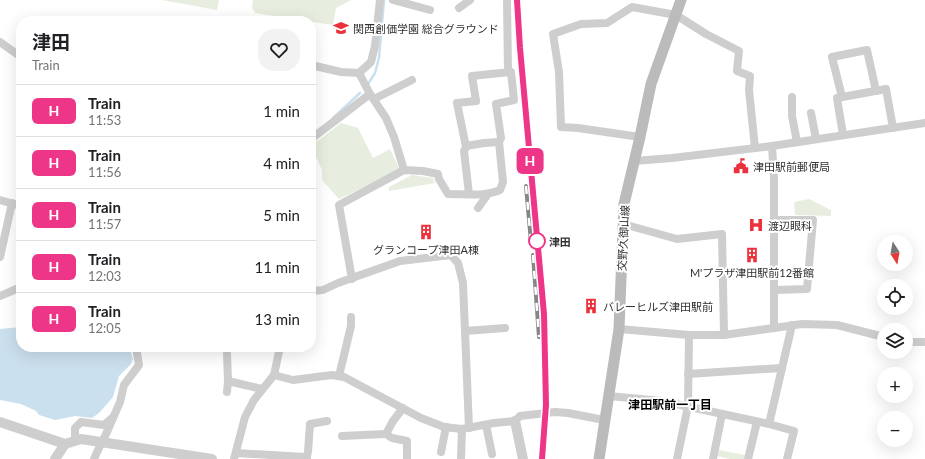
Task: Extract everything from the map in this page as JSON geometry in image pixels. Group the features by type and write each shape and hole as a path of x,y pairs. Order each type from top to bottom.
{"main road":[{"name":"交野久御山線","path":"598,459 619,329 624,204 651,84 680,0"}],"street":[{"path":"316,66 340,72 359,73 371,62 375,46 380,0"},
{"path":"393,0 430,10"},
{"path":"459,8 470,0"},
{"path":"352,279 339,205 404,170 423,171 438,174 438,179 448,194 488,194 500,190 503,182 499,142 501,138 496,104 514,100 511,72 508,72 507,0"},
{"path":"640,137 561,127 559,72 553,34 581,24 607,22 632,7 676,15 706,34 740,51 737,72 750,76 749,90 755,148"},
{"path":"0,42 16,53"},
{"path":"842,97 832,57 867,50 876,91"},
{"path":"469,194 464,151 466,146 457,104 476,101 472,76 508,72"},
{"path":"359,73 386,118 394,137 404,170"},
{"path":"316,135 372,96 412,80"},
{"path":"842,135 837,98 886,89 893,128"},
{"path":"792,97 792,116 797,142"},
{"path":"811,113 816,140"},
{"path":"634,161 772,146 925,123"},
{"path":"466,146 499,142"},
{"path":"772,146 774,328"},
{"path":"478,208 488,194"},
{"path":"0,200 16,204"},
{"path":"0,257 12,203"},
{"path":"774,220 812,220 807,289 774,290"},
{"path":"623,224 677,239 722,234 724,334"},
{"path":"316,291 323,290 400,261 451,255 458,264 462,283 465,331 466,429 461,459"},
{"path":"0,296 16,289"},
{"path":"339,376 351,326 351,317"},
{"path":"619,329 689,335 724,334 802,324 837,325 877,335"},
{"path":"769,424 792,325"},
{"path":"465,331 505,328"},
{"path":"677,459 688,406 689,335"},
{"path":"913,342 925,342"},
{"path":"94,459 120,402 124,385 139,365 137,352"},
{"path":"279,352 274,375 254,400 245,417 235,456 305,457 306,459 310,424 327,421"},
{"path":"227,353 227,392"},
{"path":"688,374 781,368"},
{"path":"274,375 293,380 332,375 344,377 421,418 446,427 466,429 494,423 516,421 520,416 555,412 604,420"},
{"path":"228,381 262,389"},
{"path":"609,396 662,401 769,424 794,431 787,459"},
{"path":"386,434 393,421 403,408"},
{"path":"713,459 722,414"},
{"path":"55,459 70,442 75,428 81,422 104,425 112,418"},
{"path":"516,421 523,459"},
{"path":"0,422 70,442 81,439 212,459"},
{"path":"748,459 757,422"},
{"path":"486,425 492,454"},
{"path":"441,452 446,427"},
{"path":"342,436 386,434 392,438 407,441 407,459"}],"green space":[{"path":"162,0 219,0 217,10"},
{"path":"253,0 351,0 336,8 333,25 316,22 316,16 274,16 255,13 252,8"},
{"path":"341,123 358,128 373,158 390,149 400,170 339,199 322,180 322,170 316,157 316,142"},
{"path":"412,175 433,178 435,183 389,191 389,187"},
{"path":"809,199 831,210 831,216 795,215 794,202"},
{"path":"719,450 745,455 744,459 730,459 717,456"}],"water":[{"path":"16,327 16,352 131,352 133,359 131,364 119,376 113,397 99,413 92,418 75,416 55,420 39,415 36,411 21,404 0,400 0,329"}],"waterway":[{"path":"368,84 375,73 379,58 384,0"},
{"path":"333,118 360,93"}],"railway":[{"path":"517,0 544,314 546,405 542,459"},
{"path":"526,186 531,242"},
{"path":"533,255 539,337"}],"train":[{"name":"H","path":"517,0 544,314 547,388 542,459"}],"place":[{"name":"関西創価学園 総合グラウンド","path":"341,28"},
{"name":"津田駅前郵便局","path":"741,166"},
{"name":"渡辺眼科","path":"756,225"},
{"name":"グランコープ津田A棟","path":"426,232"},
{"name":"津田","path":"537,241"},
{"name":"M'プラザ津田駅前12番館","path":"752,255"},
{"name":"バレーヒルズ津田駅前","path":"591,306"}],"district":[{"name":"津田駅前一丁目","path":"670,404"}]}
